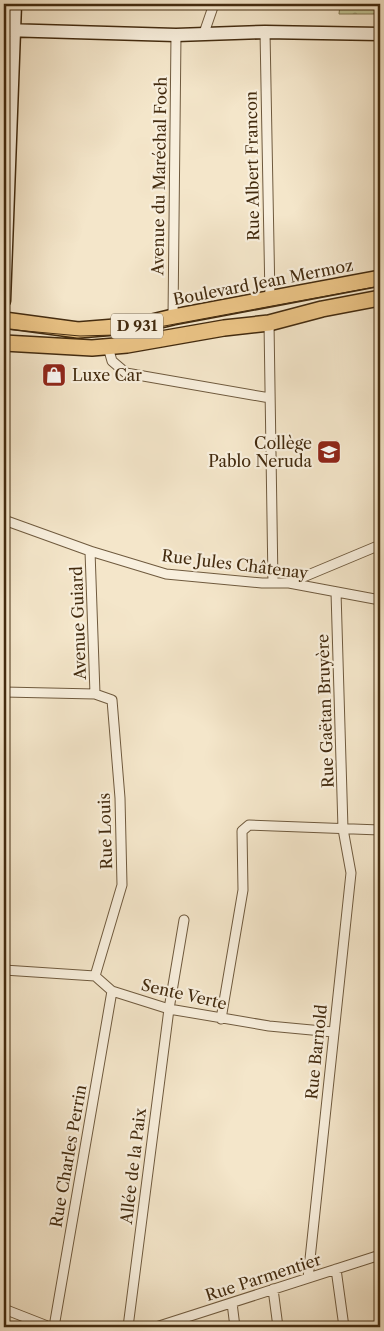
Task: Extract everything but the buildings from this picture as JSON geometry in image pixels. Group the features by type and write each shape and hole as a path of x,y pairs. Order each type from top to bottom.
{"main road":[{"name":"Boulevard Jean Mermoz","path":"4,320 78,330 140,325 173,317 380,278"},
{"name":"D 931","path":"4,343 33,346 108,347 128,345 269,322 322,309 380,298"}],"street":[{"path":"4,301 9,30 15,4"},
{"path":"204,33 214,4"},
{"path":"9,30 176,35 265,32 380,34"},
{"name":"Rue Albert Francon","path":"265,32 270,299"},
{"name":"Avenue du Maréchal Foch","path":"173,317 176,35"},
{"path":"269,322 273,583"},
{"path":"108,347 112,361 126,373 270,398"},
{"name":"Rue Jules Châtenay","path":"4,520 90,551 166,574 290,583 380,600"},
{"path":"290,583 380,545"},
{"name":"Avenue Guiard","path":"4,692 95,694 90,551"},
{"name":"Rue Gaëtan Bruyère","path":"336,592 343,829"},
{"name":"Rue Louis","path":"95,694 112,700 120,798 122,885 95,976"},
{"path":"221,1019 243,890 242,830 249,825 380,830"},
{"name":"Rue Barnold","path":"308,1278 351,873 343,829"},
{"name":"Allée de la Paix","path":"128,1327 169,1009 184,920"},
{"path":"4,970 95,976"},
{"name":"Sente Verte","path":"95,976 112,991 169,1009 269,1026 333,1032"},
{"name":"Rue Charles Perrin","path":"54,1327 112,991"},
{"name":"Rue Parmentier","path":"156,1327 380,1255"},
{"path":"336,1269 344,1327"},
{"path":"273,1290 278,1327"},
{"path":"232,1302 235,1327"},
{"path":"6,1309 50,1327"}],"green space":[{"path":"340,4 380,4 380,14 339,14"}],"tram line":[{"path":"4,329 80,336 116,335 380,286"}],"place":[{"name":"Luxe Car","path":"54,375"},
{"name":"Collège Pablo Neruda","path":"329,452"}]}
